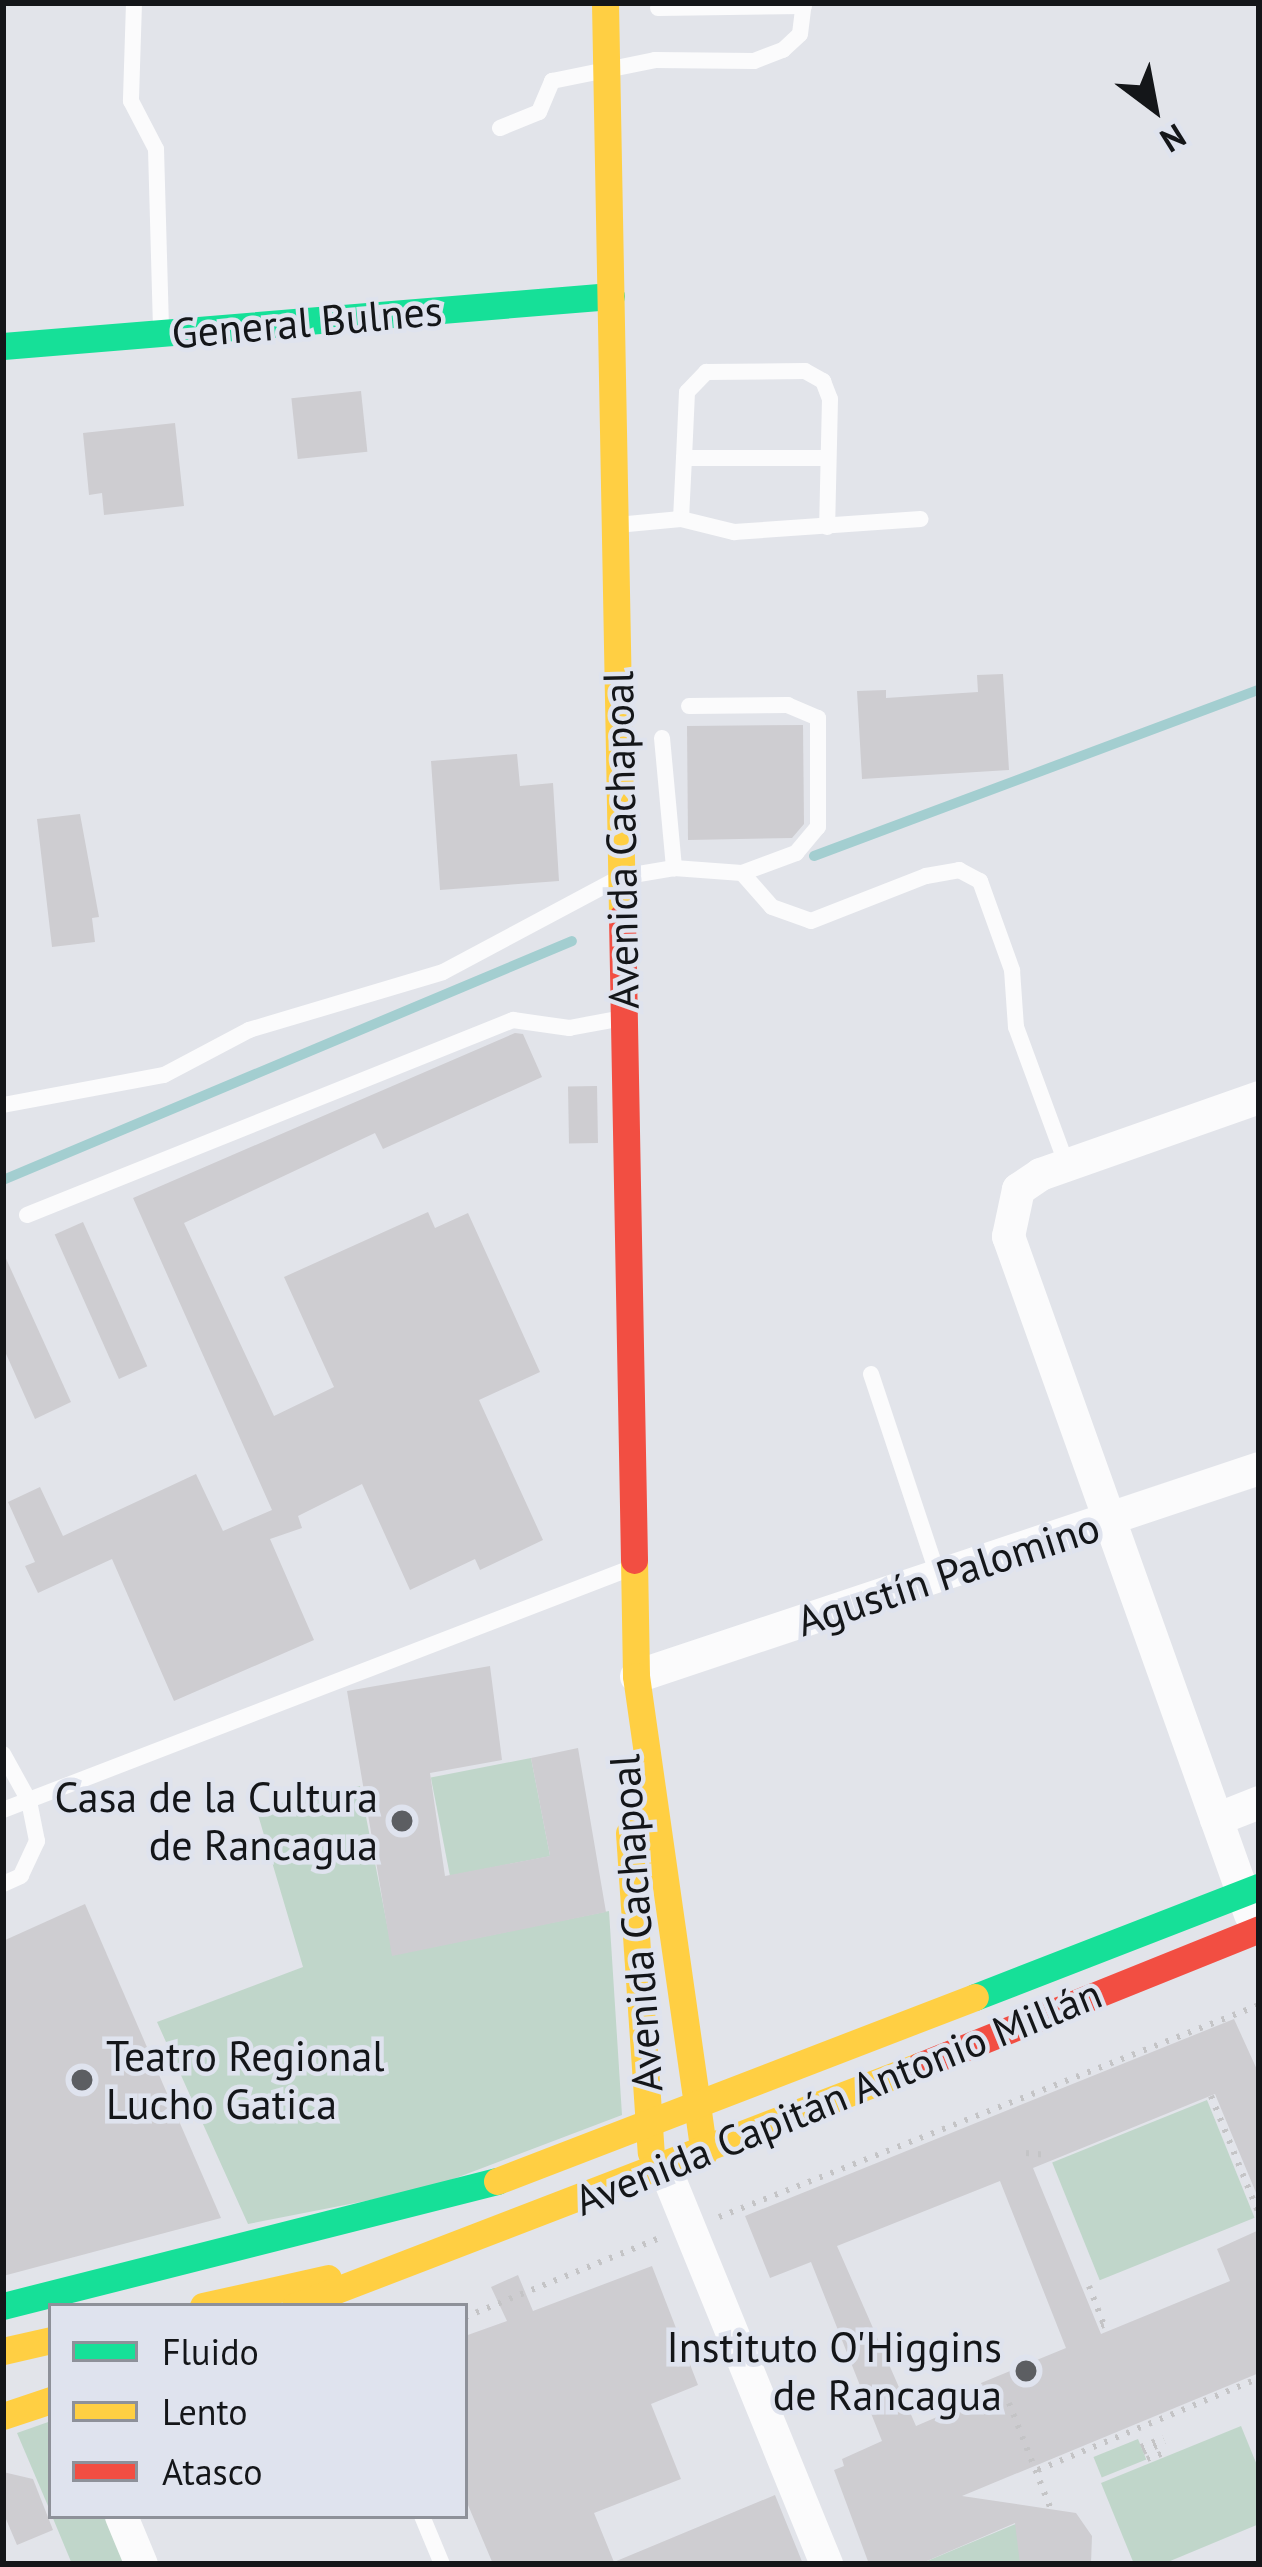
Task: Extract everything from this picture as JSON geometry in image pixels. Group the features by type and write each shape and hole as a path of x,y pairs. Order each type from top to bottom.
{"main road":[{"name":"Avenida Cachapoal","path":"605,3 638,1567 636,1676 704,2153"},
{"name":"General Bulnes","path":"3,346 610,296"},
{"name":"Avenida Cachapoal","path":"636,1676 620,1704 658,2172"},
{"name":"Avenida Capitán Antonio Millán","path":"3,2306 422,2204 651,2123 1251,1890"},
{"name":"Avenida Capitán Antonio Millán","path":"303,2303 658,2172 1258,1933"},
{"name":"Avenida Capitán Antonio Millán","path":"216,2303 415,2258"},
{"path":"3,2351 48,2341"},
{"path":"3,2416 48,2401"}],"street":[{"path":"1258,1933 1251,1890 1216,1819 1008,1235 1018,1189 1065,1160 1259,1097"},
{"name":"Agustín Palomino","path":"636,1676 939,1579 1259,1468"},
{"path":"1216,1819 1259,1802"},
{"path":"658,2172 689,2229 826,2564"},
{"path":"122,2519 141,2564"}],"lane":[{"path":"134,3 131,101 156,149 161,334"},
{"path":"500,128 539,112 552,81 607,68 754,61 800,34 804,5 658,8"},
{"path":"681,519 687,392 696,379 805,371 823,381 830,399 827,527"},
{"path":"684,458 827,458"},
{"path":"616,525 681,519 734,532 921,519"},
{"path":"3,1105 164,1075 249,1030 443,972 621,878 674,868 742,873 796,853 818,827 823,734 818,718 788,705 689,706"},
{"path":"662,738 674,868"},
{"path":"742,873 772,907 811,921 926,876 959,869 980,881 1012,970 1016,1027 1065,1160"},
{"path":"27,1215 513,1020 569,1028 625,1018"},
{"path":"872,1374 939,1579"},
{"path":"3,1810 638,1567"},
{"path":"3,1754 28,1801 37,1841 20,1876 3,1884"},
{"path":"423,2519 442,2564"}],"path":[{"path":"468,2316 616,2251 689,2229 1259,2005"},
{"path":"1211,2096 1259,2214"},
{"path":"1026,2153 1048,2156"},
{"path":"1089,2286 1104,2325 1098,2327"},
{"path":"1038,2470 1259,2378"},
{"path":"1009,2402 1051,2507"},
{"path":"1145,2454 1166,2445 1145,2454"}],"green space":[{"path":"531,1758 550,1856 450,1876 431,1777"},
{"path":"360,1786 393,1955 609,1911 622,2115 427,2189 248,2224 157,2022 303,1967 256,1808"},
{"path":"1207,2100 1255,2218 1100,2280 1052,2163"},
{"path":"48,2422 48,2506 17,2433"},
{"path":"1241,2426 1259,2470 1259,2524 1163,2564 1134,2564 1101,2483"},
{"path":"1138,2439 1146,2459 1102,2477 1093,2457"},
{"path":"53,2519 108,2519 127,2564 72,2564"},
{"path":"1025,2520 1024,2564 920,2564"}],"building":[{"path":"361,391 367,452 298,459 291,398"},
{"path":"175,423 184,506 104,515 102,493 89,495 83,433"},
{"path":"1003,674 1009,770 862,779 857,691 886,690 886,698 978,692 977,675"},
{"path":"803,725 804,824 792,838 688,840 687,726"},
{"path":"517,754 520,786 553,783 559,881 440,890 431,761"},
{"path":"80,814 99,917 92,918 95,942 52,947 37,819"},
{"path":"515,1033 523,1034 542,1077 383,1149 375,1133 184,1223 274,1416 334,1387 284,1277 428,1212 435,1228 468,1213 540,1372 479,1400 543,1540 480,1570 475,1559 410,1590 362,1484 298,1516 302,1528 270,1539 314,1640 174,1701 112,1559 38,1593 25,1566 35,1562 8,1502 40,1487 63,1536 196,1474 223,1531 272,1510 133,1198"},
{"path":"597,1086 598,1143 569,1143 568,1087"},
{"path":"83,1222 147,1366 119,1379 55,1235"},
{"path":"3,1252 71,1402 35,1419 3,1347"},
{"name":"Casa de la Cultura de Rancagua","path":"490,1666 502,1760 430,1773 445,1876 550,1856 531,1758 578,1748 606,1912 392,1956 347,1691"},
{"name":"Teatro Regional Lucho Gatica","path":"85,1904 221,2218 3,2276 3,1941"},
{"path":"1234,2019 1259,2074 1259,2200 1215,2094 1033,2168 1101,2334 1230,2281 1217,2249 1259,2230 1259,2373 962,2496 1076,2513 1092,2536 1091,2564 1020,2564 1015,2523 920,2564 869,2564 834,2470 844,2466 842,2459 882,2441 811,2262 770,2278 745,2216","holes":["1000,2181 1066,2348 981,2383 986,2396 916,2426 837,2246"]},
{"path":"652,2266 698,2385 651,2404 681,2479 594,2513 614,2562 775,2495 803,2564 493,2564 468,2505 468,2335 507,2321 491,2287 518,2275 533,2311"},
{"path":"3,2472 33,2479 53,2530 17,2545 3,2512"}],"waterway":[{"path":"814,856 1259,690"},
{"path":"3,1180 572,941"}],"traffic: fast":[{"path":"3,346 611,296"},
{"path":"975,1997 1259,1887"},
{"path":"3,2306 497,2181"}],"traffic: slow":[{"path":"605,3 622,917"},
{"path":"634,1560 636,1676 704,2153"},
{"path":"629,1833 651,2152"},
{"path":"497,2181 975,1997"},
{"path":"303,2303 919,2066"},
{"path":"216,2303 328,2278"},
{"path":"3,2351 48,2341"},
{"path":"3,2416 48,2401"}],"traffic: jam":[{"path":"622,917 634,1560"},
{"path":"919,2066 1259,1929"}],"place":[{"name":"Casa de la Cultura de Rancagua","path":"402,1821"},
{"name":"Teatro Regional Lucho Gatica","path":"82,2080"},
{"name":"Instituto O'Higgins de Rancagua","path":"1026,2371"}]}
